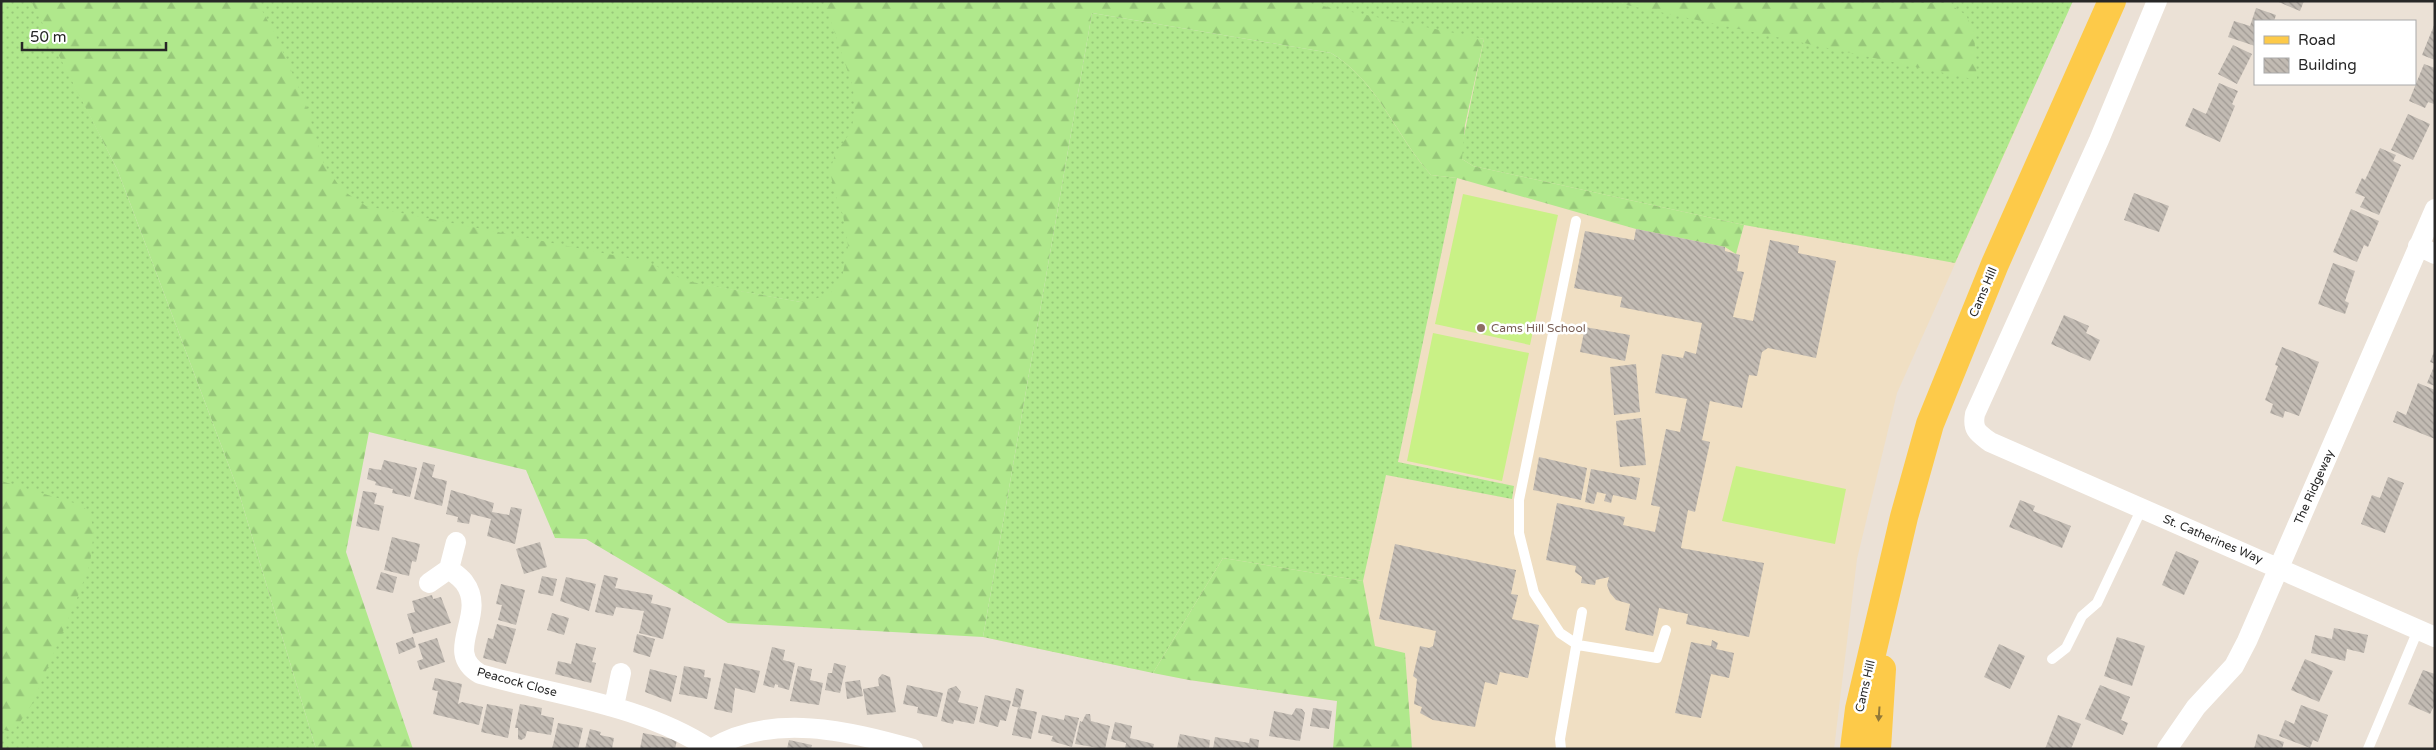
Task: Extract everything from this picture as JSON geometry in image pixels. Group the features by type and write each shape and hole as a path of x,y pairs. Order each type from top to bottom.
{"main road":[{"name":"Cams Hill","path":"1854,749 1860,709 1904,518 1930,424 1991,273 2112,1"},
{"name":"Cams Hill","path":"1876,749 1887,595"}],"street":[{"name":"St. Catherines Way","path":"2157,1 2099,140 1975,414 1973,425 1975,431 1990,442 2278,567 2426,634"},
{"name":"The Ridgeway","path":"2167,749 2196,708 2234,666 2278,567 2427,250 2435,209"},
{"path":"429,583 449,569 456,542"},
{"name":"Peacock Close","path":"449,569 463,581 470,596 471,618 462,650 469,667 493,677 614,706 677,728 710,749"},
{"path":"614,706 621,672"},
{"path":"710,749 724,741 742,735 812,728 855,733 913,749"}],"lane":[{"path":"1576,221 1519,500 1519,533 1534,594 1560,633 1578,645 1657,658 1666,630"},
{"path":"2052,659 2066,648 2082,616 2097,603 2142,508"},
{"path":"1560,749 1560,739 1578,645 1582,612"},
{"path":"2368,749 2426,634"}],"shaded area":[{"name":"Cams Hill School","path":"1370,16 2031,95 1897,393 1857,559 1834,749 1333,749 1337,701 1189,680 983,637"}],"green space":[{"path":"1,1 942,1 857,312 152,187 38,12 117,169 130,203 238,490 316,749 1,749"},
{"path":"31,1 257,1 276,36 305,102 324,164 342,190 366,206 648,262 686,281 801,302 829,295 842,278 848,246 843,215 834,191 830,170 836,152 850,133 855,114 853,87 824,1 1298,1 1484,39 1465,125 1462,159 1473,166 1744,225 1736,254 1725,247 1636,229 1457,178 1431,175 1362,78 1331,53 1092,13 983,637 728,623 586,539 555,538 526,470 369,432 346,552 413,749 316,749 238,490 130,203 117,169"},
{"path":"1143,1 2073,1 1955,263 1744,225 1473,166 1462,159 1461,150 1484,39"},
{"path":"1608,1 1948,3 1966,15 1974,32 1977,80"},
{"path":"1092,13 1331,53 1361,78 1374,93 1418,159 1431,175 1457,178 1398,462 1514,486 1512,499 1386,475 1363,581 1223,558 1153,673 983,637"},
{"path":"1463,194 1558,215 1530,345 1435,324"},
{"path":"1433,333 1529,353 1502,481 1407,461"},
{"path":"1736,466 1846,489 1835,544 1722,521"},
{"path":"1,481 81,505 89,512 94,530 90,564 32,704 16,728 8,731 1,729"},
{"path":"1223,558 1363,581 1375,646 1405,653 1412,749 1333,749 1337,701 1189,680 1153,673"}],"building":[{"path":"2276,1 2304,1 2300,11"},
{"path":"2256,8 2276,15 2274,20 2254,20 2254,46 2228,37 2234,21 2250,26"},
{"path":"2435,23 2435,60 2422,55"},
{"path":"2233,45 2252,54 2237,84 2218,74"},
{"path":"2424,64 2435,68 2434,104 2428,102 2425,108 2409,101"},
{"path":"2219,83 2238,91 2232,104 2235,106 2220,142 2185,126 2193,108 2206,114"},
{"path":"2408,114 2430,124 2413,160 2391,150"},
{"path":"2380,148 2396,155 2393,161 2401,165 2379,215 2360,207 2365,197 2355,193 2362,178 2365,180"},
{"path":"2134,193 2169,206 2159,232 2124,220"},
{"path":"2351,209 2379,221 2368,247 2364,245 2357,262 2333,252"},
{"path":"1636,229 1725,247 1725,251 1740,255 1737,271 1744,272 1733,317 1753,321 1770,240 1799,246 1798,253 1836,261 1816,358 1768,348 1762,352 1757,376 1749,375 1742,408 1710,401 1702,440 1710,442 1695,512 1688,510 1681,548 1764,563 1749,637 1686,624 1688,614 1659,608 1653,636 1625,630 1630,604 1616,600 1610,593 1607,585 1609,577 1596,580 1595,585 1581,583 1582,577 1575,572 1576,566 1546,560 1557,503 1625,517 1623,525 1655,532 1660,507 1651,505 1666,429 1680,432 1687,399 1655,393 1662,354 1683,358 1685,351 1696,354 1702,323 1620,307 1622,297 1574,288 1585,231 1634,240"},
{"path":"2333,263 2355,271 2345,301 2349,303 2345,314 2318,304"},
{"path":"2064,315 2089,326 2086,333 2100,340 2090,361 2051,344"},
{"path":"1585,327 1630,335 1625,361 1580,352"},
{"path":"2282,347 2319,362 2299,416 2285,411 2283,418 2270,413 2273,404 2265,400 2278,366 2275,365"},
{"path":"2435,349 2435,364 2430,362"},
{"path":"1636,364 1640,412 1614,415 1610,367"},
{"path":"2435,364 2435,386 2427,383"},
{"path":"2418,383 2435,390 2435,439 2393,422 2397,411 2406,415"},
{"path":"1641,418 1646,465 1620,467 1616,421"},
{"path":"1539,457 1587,468 1581,500 1533,490"},
{"path":"384,460 417,468 410,497 392,493 393,489 375,485 376,482 367,479 369,468 381,470"},
{"path":"423,462 435,465 432,477 447,481 442,506 414,499"},
{"path":"1591,469 1640,478 1636,500 1613,495 1611,503 1604,501 1606,494 1597,492 1594,504 1585,502"},
{"path":"2388,477 2404,483 2385,533 2361,524 2372,495 2380,498"},
{"path":"451,490 494,503 492,512 509,515 511,507 522,509 515,544 487,536 491,519 471,514 469,524 457,522 458,517 446,514"},
{"path":"363,491 377,493 374,504 384,506 379,531 356,526"},
{"path":"2020,500 2035,506 2033,511 2071,526 2062,548 2009,527"},
{"path":"392,537 420,544 416,562 412,561 409,576 384,570"},
{"path":"540,542 547,567 524,574 516,549"},
{"path":"1395,544 1516,570 1511,594 1518,595 1512,619 1539,625 1528,678 1500,672 1497,685 1485,682 1475,727 1433,720 1420,713 1422,707 1414,704 1417,679 1413,676 1420,646 1429,648 1433,646 1436,631 1379,619"},
{"path":"2176,551 2199,561 2184,595 2162,585"},
{"path":"381,572 397,577 393,593 376,589"},
{"path":"604,575 618,578 615,588 653,595 651,603 671,608 663,639 639,633 644,611 616,607 613,616 595,612"},
{"path":"542,576 557,579 553,596 538,593"},
{"path":"566,577 596,584 589,611 560,601"},
{"path":"501,584 525,590 516,625 498,620 502,605 496,604"},
{"path":"432,595 433,599 441,597 451,623 413,634 407,614 415,612 412,601"},
{"path":"552,613 569,618 564,635 547,630"},
{"path":"497,624 516,629 506,664 483,658 488,638 493,639"},
{"path":"2334,628 2368,635 2364,653 2347,649 2345,661 2311,653 2315,635 2332,639"},
{"path":"637,634 655,639 650,657 633,652"},
{"path":"413,637 416,647 399,654 396,643"},
{"path":"2117,637 2145,646 2132,686 2104,676"},
{"path":"437,638 445,662 420,670 417,661 423,659 418,644"},
{"path":"1712,640 1718,643 1716,649 1734,653 1729,678 1711,674 1701,718 1675,713 1691,642 1711,646"},
{"path":"576,643 596,648 592,662 596,663 591,683 555,674 558,661 571,664"},
{"path":"1999,644 2025,656 2010,689 1984,677"},
{"path":"772,647 785,650 783,660 795,663 789,690 778,687 775,684 774,688 763,685"},
{"path":"2305,659 2333,671 2319,702 2291,690"},
{"path":"724,663 760,671 755,693 735,688 732,713 714,709"},
{"path":"834,663 846,666 840,693 825,690 828,673 832,673"},
{"path":"684,666 705,670 704,677 711,678 707,699 679,694"},
{"path":"798,666 812,669 810,680 823,683 819,705 790,701"},
{"path":"650,669 677,676 671,702 645,692"},
{"path":"2423,670 2435,674 2435,704 2430,714 2408,704"},
{"path":"882,674 890,677 896,712 867,715 863,689 879,686 878,679"},
{"path":"435,678 462,684 458,704 462,702 483,707 479,725 433,714 438,691 432,690"},
{"path":"860,680 863,696 847,699 845,682"},
{"path":"907,685 943,693 937,717 917,713 918,707 903,704"},
{"path":"2100,685 2130,697 2121,720 2128,723 2123,735 2085,719"},
{"path":"956,686 961,692 958,702 978,707 974,724 954,720 953,724 941,721 948,689"},
{"path":"1016,688 1024,690 1020,708 1012,706"},
{"path":"985,695 1011,701 1006,721 1000,720 998,727 979,722"},
{"path":"487,704 513,709 508,738 481,732"},
{"path":"520,704 542,708 541,715 554,718 551,735 527,731 525,738 518,739 518,728 515,728"},
{"path":"2301,705 2328,715 2318,742 2313,740 2310,748 2279,736 2285,720 2294,724"},
{"path":"1018,708 1037,712 1031,739 1012,735"},
{"path":"1296,708 1302,709 1305,713 1300,741 1269,736 1274,711 1292,715"},
{"path":"1313,708 1332,711 1329,729 1310,726"},
{"path":"1086,714 1090,714 1091,721 1110,726 1105,749 1075,744 1080,721 1082,722"},
{"path":"1042,715 1064,720 1065,715 1079,718 1072,747 1051,741 1053,736 1038,733"},
{"path":"2058,715 2081,724 2071,749 2045,749"},
{"path":"1115,722 1132,726 1130,738 1154,744 1153,749 1125,749 1126,743 1111,739"},
{"path":"558,723 583,728 578,749 552,749"},
{"path":"590,729 601,732 600,735 614,738 612,749 585,749"},
{"path":"643,733 677,740 675,749 640,749"},
{"path":"1180,734 1210,740 1209,749 1177,748"},
{"path":"2258,734 2284,742 2282,749 2254,749"},
{"path":"1215,737 1249,743 1250,738 1259,740 1258,749 1213,749"},
{"path":"789,740 812,745 811,749 787,749"}],"place":[{"name":"Cams Hill School","path":"1481,328"}]}
